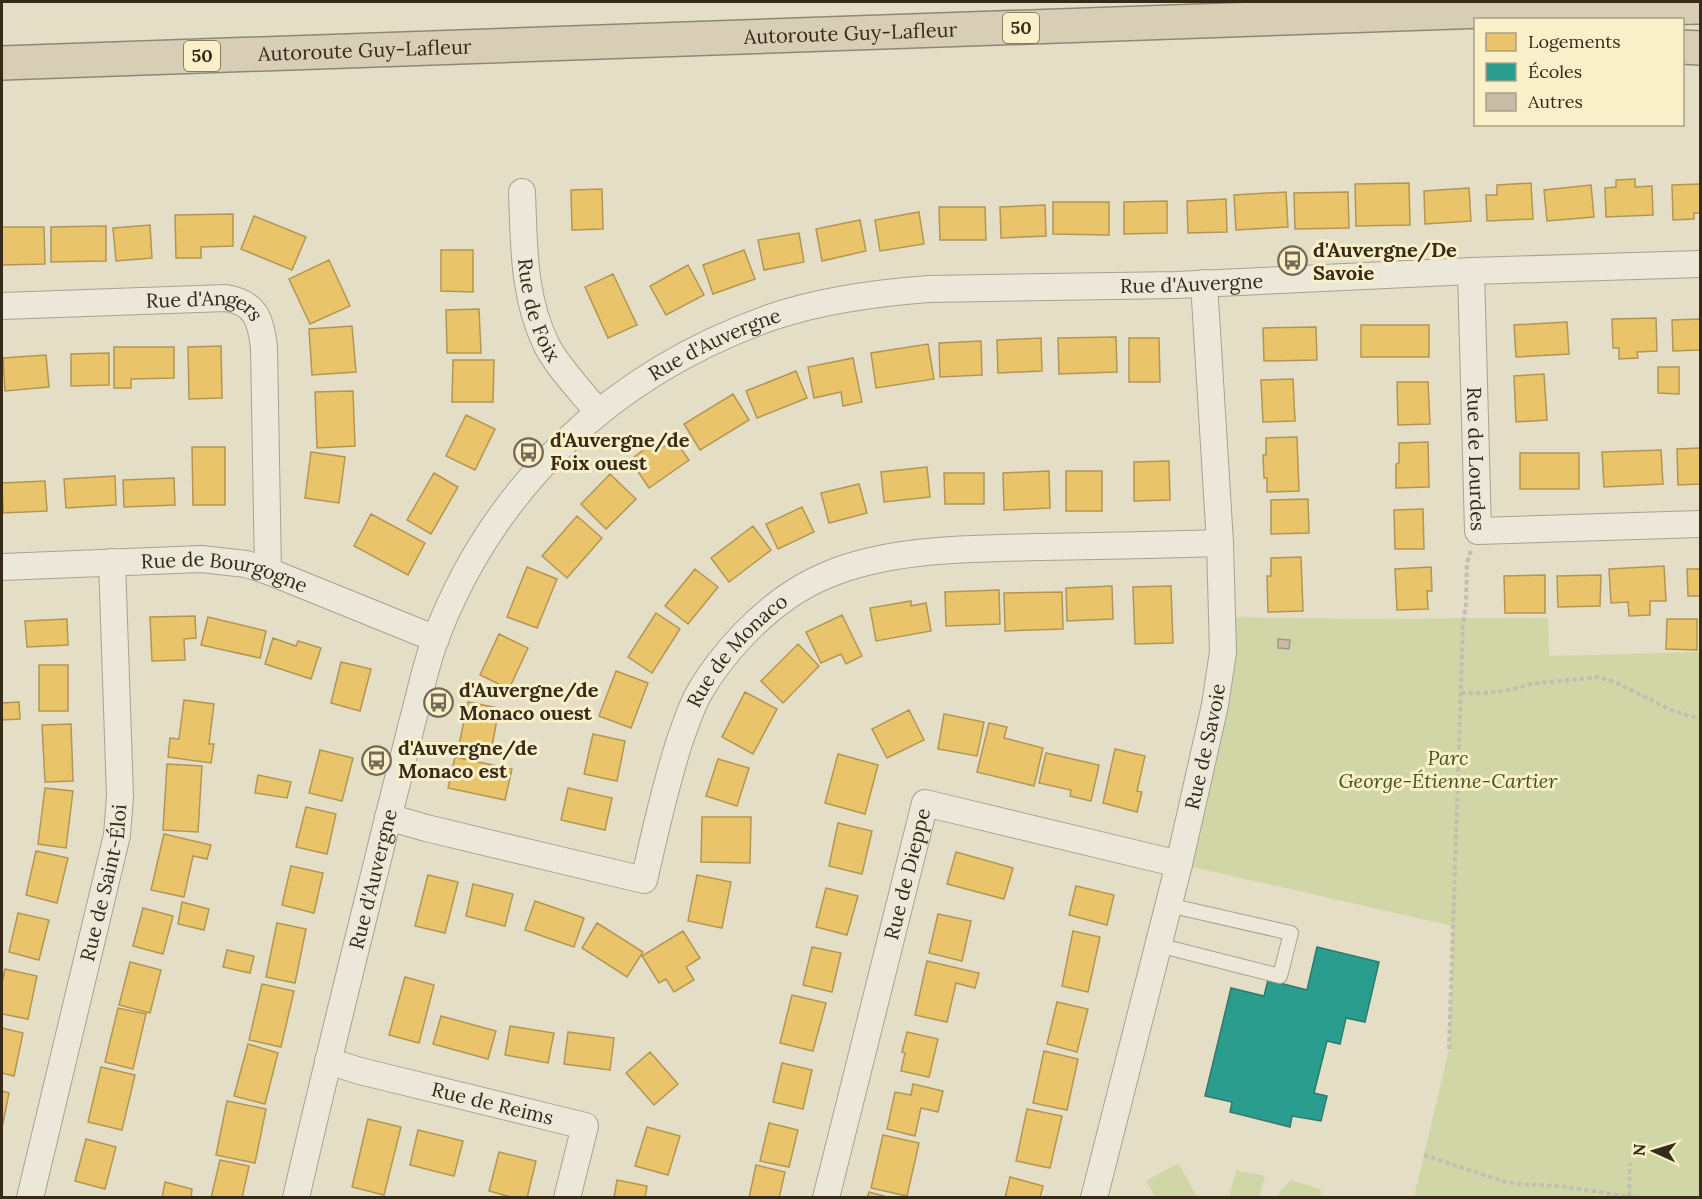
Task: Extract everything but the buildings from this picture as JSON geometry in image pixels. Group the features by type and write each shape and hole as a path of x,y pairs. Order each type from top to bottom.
{"highway":[{"name":"Autoroute Guy-Lafleur","path":"2,63 1495,11 1701,7"},
{"path":"1228,20 1474,35"},
{"path":"1684,47 1701,48"}],"street":[{"name":"Rue de Foix","path":"522,192 525,270 538,322 548,347 558,363 598,412"},
{"name":"Rue d'Auvergne","path":"296,1197 388,817 436,639 465,574 510,504 553,453 598,412 631,388 700,348 774,316 808,307 888,292 928,289 1204,283 1701,264"},
{"name":"Rue de Lourdes","path":"1471,271 1478,531 1701,524"},
{"name":"Rue de Savoie","path":"1094,1197 1179,864 1215,705 1222,661 1220,543 1204,283"},
{"name":"Rue d'Angers","path":"2,306 226,298 238,300 250,307 259,321 264,348 268,572"},
{"name":"Rue de Monaco","path":"388,817 644,880 672,764 698,695 714,668 757,620 801,588 826,575 854,565 926,552 1220,543"},
{"name":"Rue de Bourgogne","path":"2,567 201,559 246,564 436,639"},
{"name":"Rue de Saint-Éloi","path":"30,1197 117,835 120,796 112,562"},
{"name":"Rue de Dieppe","path":"826,1197 925,803 1179,864"},
{"name":"Rue de Reims","path":"328,1061 360,1071 585,1126 567,1197"}],"lane":[{"path":"1158,945 1280,976 1283,965 1290,933 1168,905"}],"path":[{"path":"1449,1049 1463,625 1467,563 1478,531"},
{"path":"1461,693 1489,693 1531,684 1598,677 1615,682 1671,710 1701,718"},
{"path":"1424,1155 1516,1184 1561,1186 1636,1197"},
{"path":"1629,1196 1630,1163"}],"green space":[{"name":"Parc George-Étienne-Cartier","path":"1223,617 1548,618 1549,656 1700,652 1700,1197 1414,1197 1449,1049 1453,926 1179,864"},
{"path":"1178,1163 1197,1197 1155,1197 1146,1181"},
{"path":"1236,1170 1265,1176 1259,1197 1229,1197"},
{"path":"1291,1180 1320,1189 1322,1197 1278,1197 1280,1191"}],"place":[{"name":"d'Auvergne/De Savoie","path":"1292,261"},
{"name":"d'Auvergne/de Foix ouest","path":"529,452"},
{"name":"d'Auvergne/de Monaco ouest","path":"438,702"},
{"name":"d'Auvergne/de Monaco est","path":"377,760"}]}
